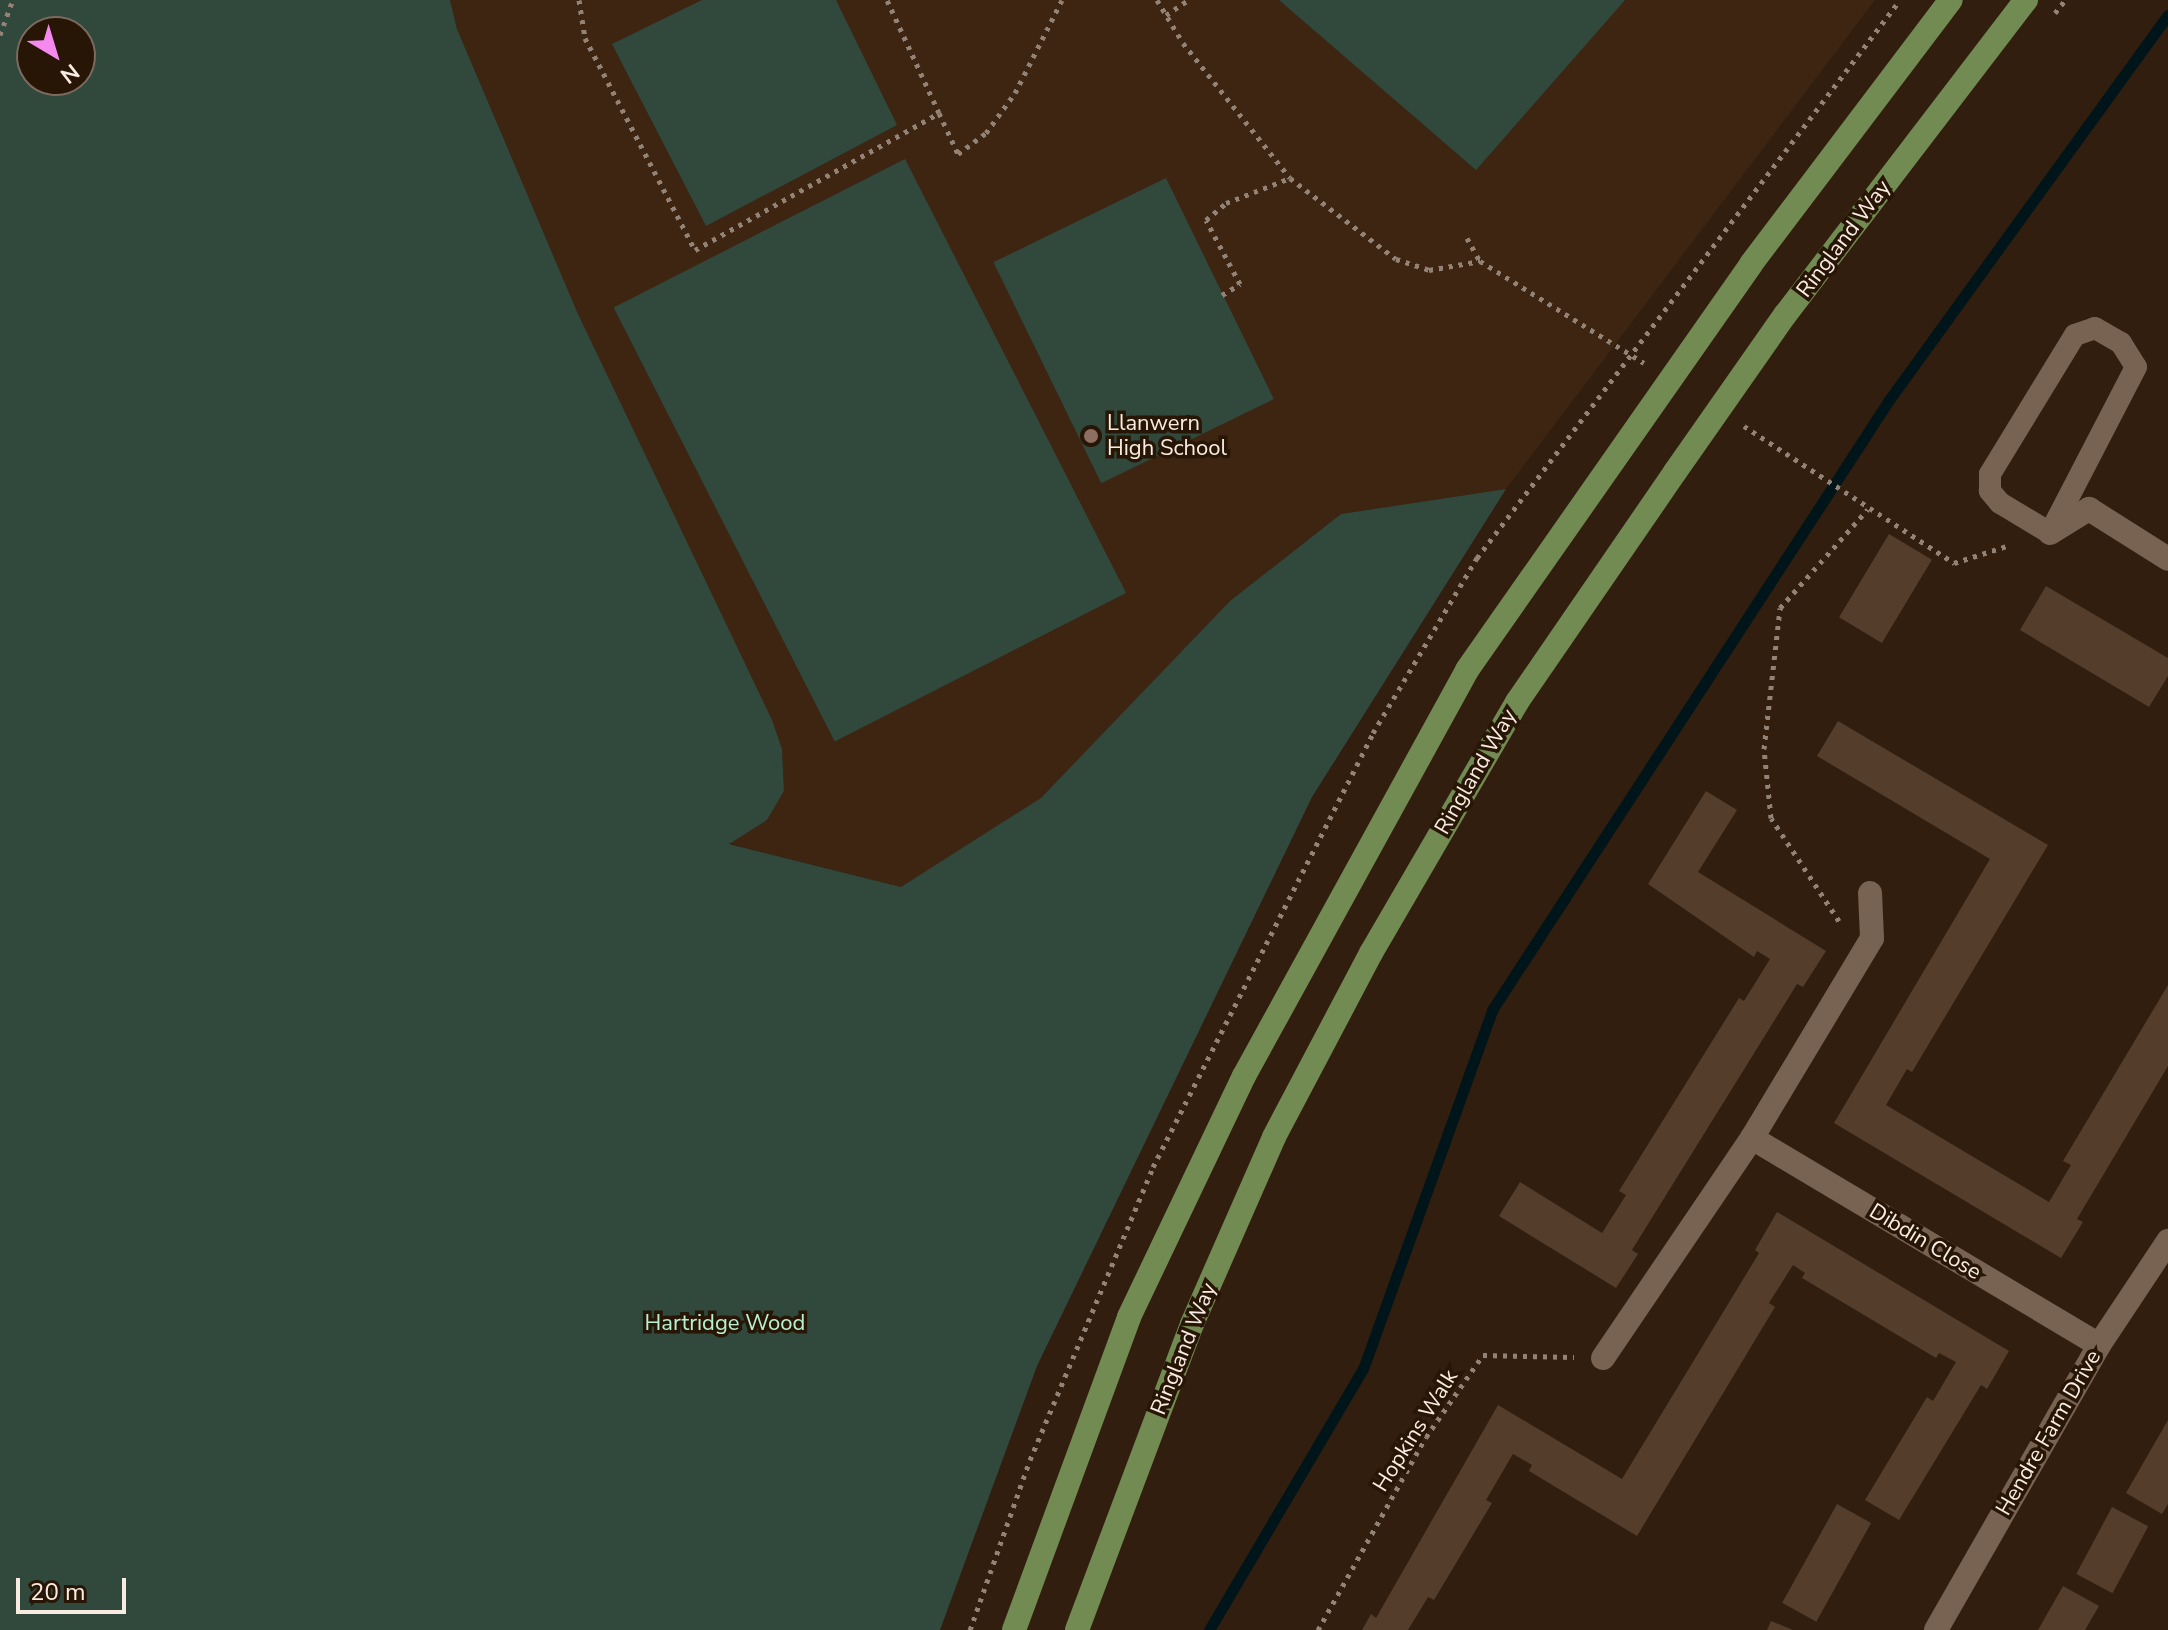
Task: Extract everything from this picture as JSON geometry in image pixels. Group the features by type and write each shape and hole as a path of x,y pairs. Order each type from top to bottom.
{"main road":[{"path":"1014,1630 1135,1303 1251,1063 1467,670 1751,264 1951,0"},
{"name":"Ringland Way","path":"1077,1630 1192,1324 1274,1137 1371,953 1517,702 1785,315 2026,0"}],"street":[{"path":"2050,533 2089,509 2168,559"},
{"path":"1603,1358 1752,1138 1862,956 1872,938 1870,893"},
{"name":"Dibdin Close","path":"1752,1138 2099,1345"},
{"name":"Hendre Farm Drive","path":"1936,1630 2099,1345 2168,1241"}],"lane":[{"path":"2095,328 2121,343 2136,367 2050,533 2000,503 1990,491 1990,474 2075,335 2095,328"}],"path":[{"path":"0,35 13,0"},
{"path":"579,0 585,38 695,250 939,113"},
{"path":"887,0 958,154 986,133 1015,93 1062,0"},
{"path":"1157,0 1290,178 1396,259 1429,270 1480,261 1467,238"},
{"path":"1166,15 1188,0"},
{"path":"2047,24 2065,0"},
{"path":"1222,295 1240,284 1206,220 1226,203 1290,178"},
{"path":"1741,431 1750,418"},
{"path":"1820,474 1868,509 1954,563 2050,533"},
{"path":"1862,956 1771,818 1764,749 1780,608 1868,509"},
{"name":"Hopkins Walk","path":"1318,1630 1426,1437 1483,1355 1603,1358"}],"shaded area":[{"name":"Llanwern High School","path":"450,0 1875,0 1506,489 1341,514 1230,601 1041,799 901,887 728,843 767,820 784,791 782,749 578,314 457,29"}],"green space":[{"name":"Hartridge Wood","path":"0,0 450,0 457,29 578,314 772,720 782,749 784,791 767,820 729,844 901,887 1041,798 1230,601 1341,514 1506,489 1312,797 1037,1366 940,1630 0,1630"},
{"path":"702,0 836,0 897,125 706,226 612,44"},
{"path":"1279,0 1625,0 1476,170"},
{"path":"905,159 1126,593 835,741 614,307"},
{"path":"1166,178 1274,399 1101,483 993,262"}],"building":[{"path":"1889,534 1932,560 1882,643 1839,617"},
{"path":"2046,586 2168,658 2168,676 2149,707 2020,630"},
{"path":"1838,721 2048,845 1912,1072 1907,1069 1886,1105 2049,1202 2071,1165 2063,1161 2168,985 2168,1066 2077,1219 2083,1222 2061,1258 1834,1123 1990,859 1817,756"},
{"path":"1706,791 1737,810 1698,872 1826,951 1803,987 1797,984 1632,1250 1638,1254 1616,1288 1499,1216 1520,1182 1602,1233 1626,1195 1619,1191 1739,998 1744,1001 1770,959 1757,951 1754,957 1648,884"},
{"path":"1777,1212 2009,1351 1987,1389 1981,1385 1899,1520 1865,1500 1927,1397 1933,1401 1956,1362 1939,1353 1936,1358 1802,1278 1805,1273 1793,1265 1769,1303 1775,1307 1637,1536 1529,1471 1532,1465 1513,1454 1486,1500 1492,1503 1434,1600 1428,1597 1408,1630 1362,1630 1371,1614 1376,1618 1498,1405 1622,1479 1759,1253 1755,1250"},
{"path":"2168,1420 2168,1504 2162,1514 2126,1493"},
{"path":"1837,1504 1871,1523 1816,1622 1782,1603"},
{"path":"2112,1507 2148,1526 2113,1593 2076,1574"},
{"path":"2063,1586 2099,1606 2085,1630 2038,1630"},
{"path":"1771,1621 1793,1630 1767,1630"}],"waterway":[{"path":"1209,1630 1363,1369 1492,1010 1889,400 2168,15"}],"place":[{"name":"Llanwern High School","path":"1091,436"}]}
